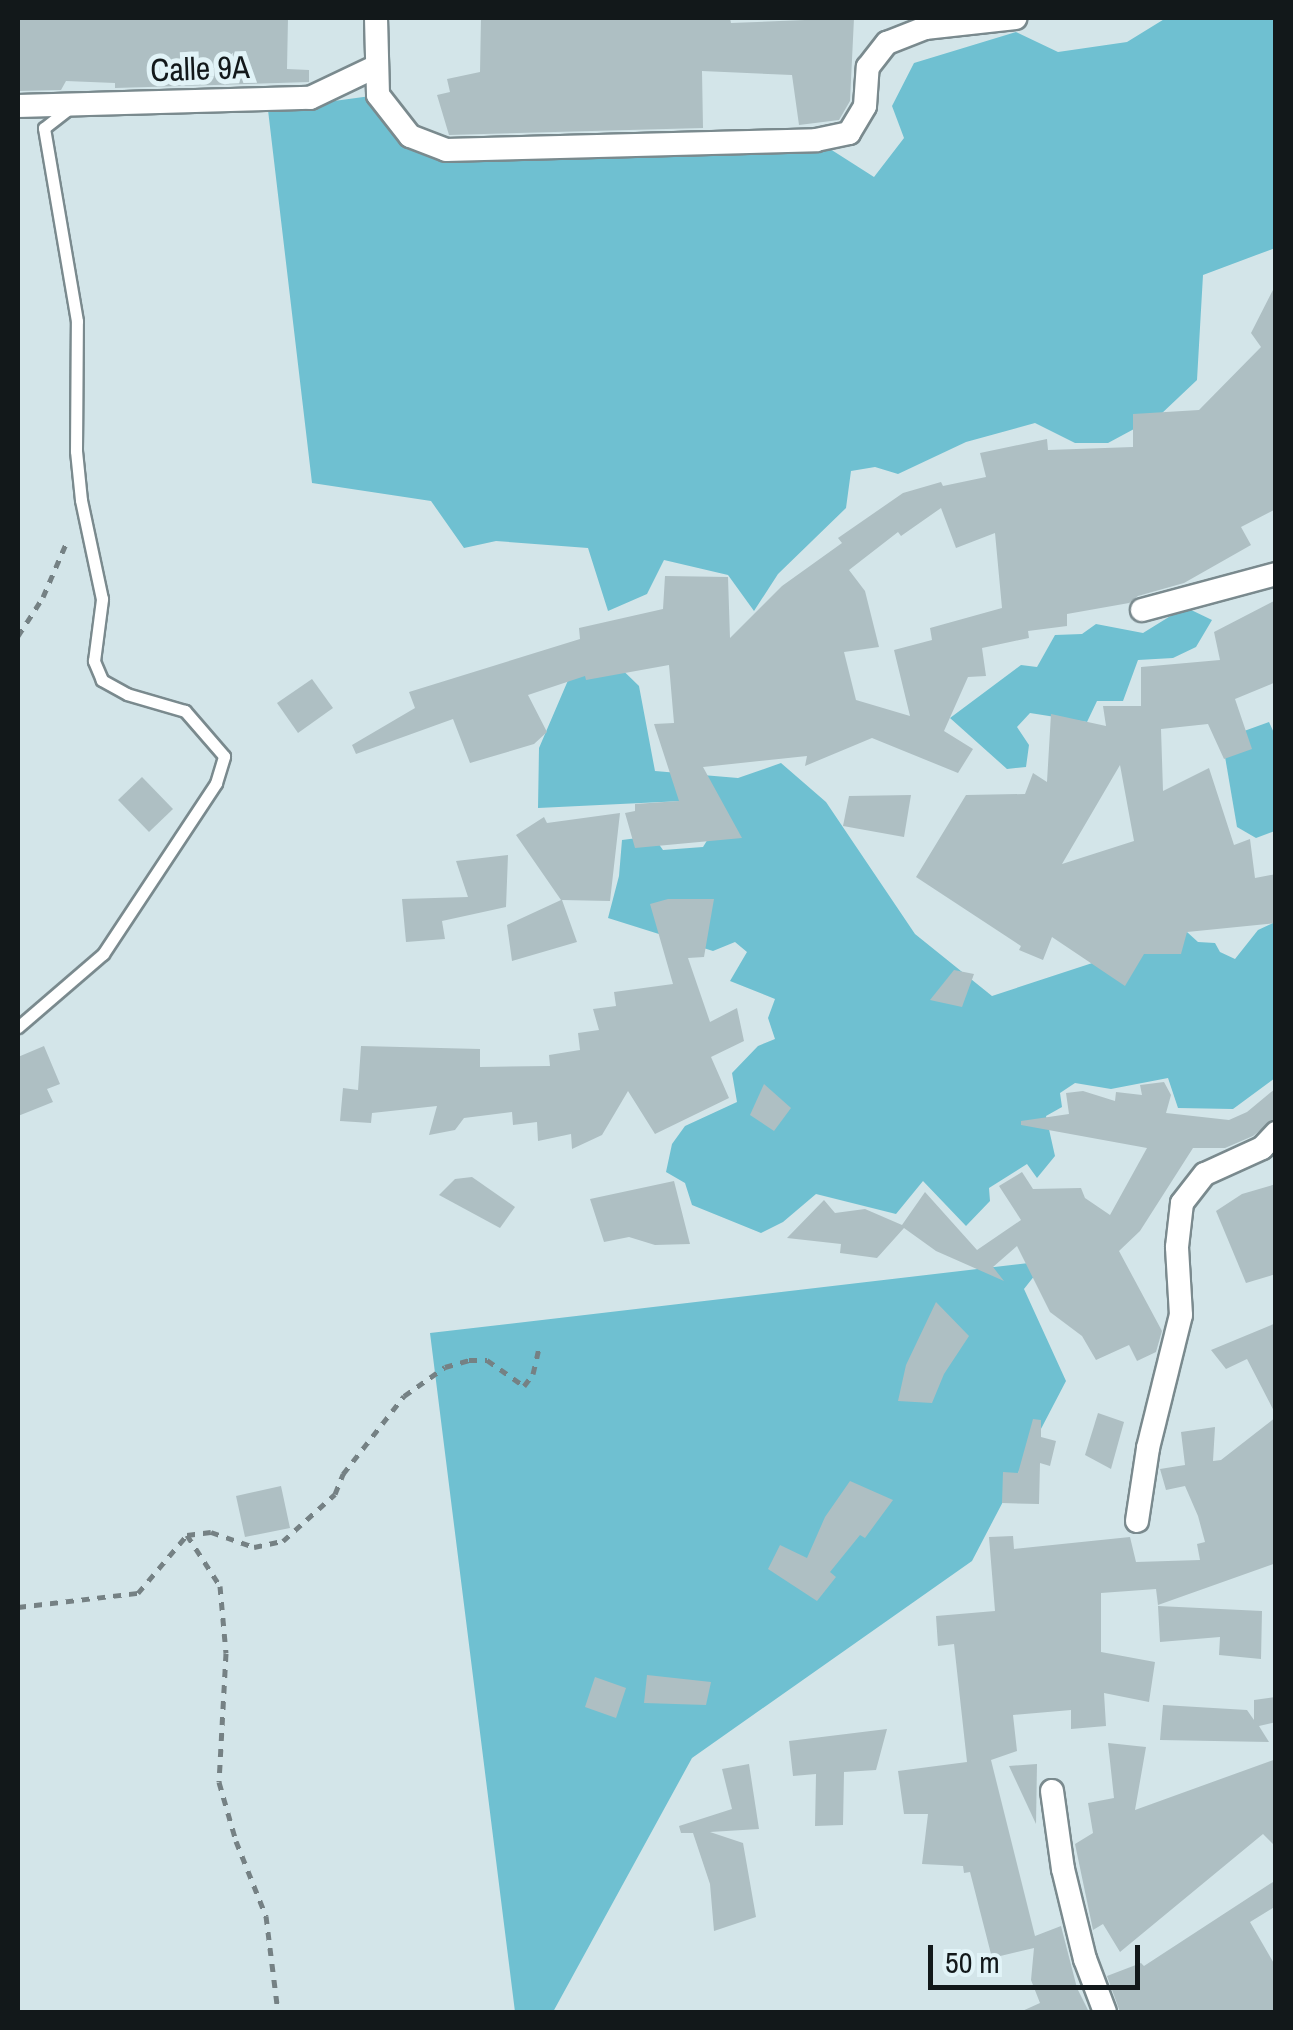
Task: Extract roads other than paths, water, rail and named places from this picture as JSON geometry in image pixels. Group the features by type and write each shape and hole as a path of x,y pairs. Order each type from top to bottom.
{"street":[{"path":"376,18 378,95 410,136 446,150 816,140 849,133 865,106 868,67 888,43 924,28 1015,18"},
{"name":"Calle 9A","path":"18,106 310,98 377,66"},
{"path":"1142,610 1276,574"},
{"path":"1137,1521 1148,1448 1181,1315 1177,1247 1182,1203 1205,1174 1262,1148 1276,1133"},
{"path":"1052,1791 1063,1868 1085,1959 1105,2012"}],"lane":[{"path":"18,1027 102,954 138,907 216,782 224,756 184,712 126,694 102,680 94,661 102,599 86,531 76,451 77,321 44,128 71,106"}]}
